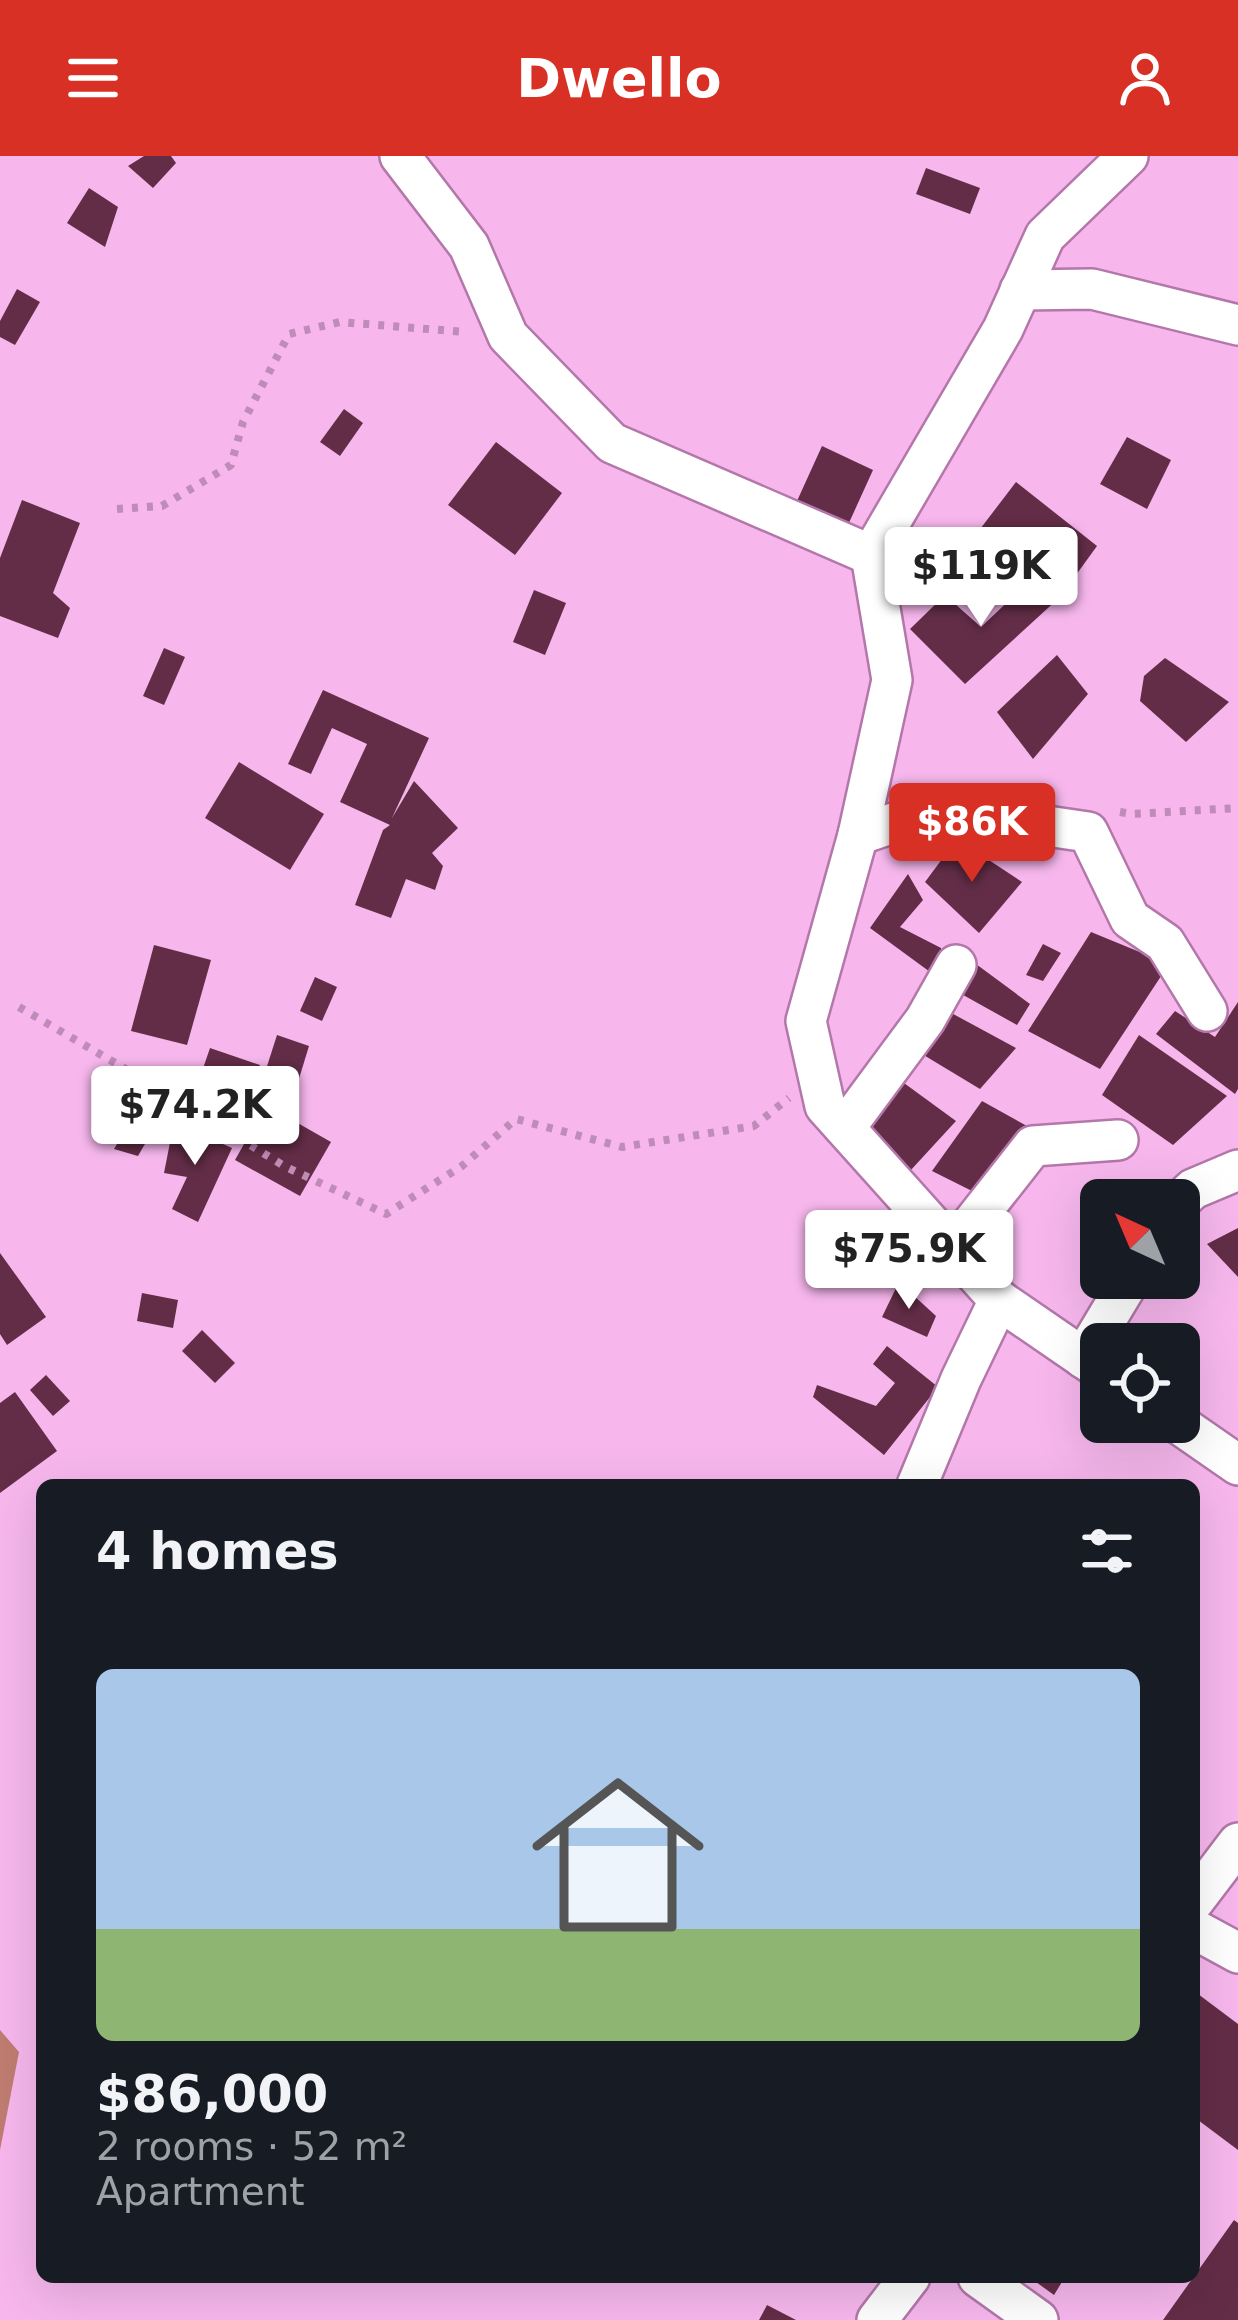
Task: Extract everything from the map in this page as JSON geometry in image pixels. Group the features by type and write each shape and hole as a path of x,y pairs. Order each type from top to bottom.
{"street":[{"path":"400,156 470,246 508,336 612,442 871,555"},
{"path":"1080,1356 999,1300 825,1106 806,1022 858,835 892,680 871,555 1003,329 1045,236 1128,156"},
{"path":"1021,290 1092,290 1238,325"},
{"path":"858,835 920,814 945,811 1088,832 1130,919 1166,943 1208,1011"},
{"path":"845,1128 925,1020 956,964"},
{"path":"952,1250 1033,1146 1118,1140"},
{"path":"1200,1186 1238,1170"},
{"path":"919,1479 999,1300"},
{"path":"1200,1439 1238,1465"},
{"path":"1200,1893 1238,1843"},
{"path":"1200,1932 1238,1953"},
{"path":"878,2320 906,2283"},
{"path":"986,2283 1038,2320"}],"path":[{"path":"117,509 162,506 231,465 243,422 289,334 340,322 508,336"},
{"path":"19,1007 284,1166 386,1214 462,1166 516,1119 622,1147 754,1126 818,1074"}],"shaded area":[{"path":"0,2030 19,2052 0,2150"}],"building":[{"path":"144,156 171,156 176,163 153,188 128,166"},
{"path":"926,168 980,188 970,214 916,194"},
{"path":"89,188 118,207 105,247 67,223"},
{"path":"17,289 40,302 15,345 0,337 0,321"},
{"path":"344,409 363,423 340,456 320,442"},
{"path":"1127,437 1171,460 1147,509 1100,484"},
{"path":"496,442 562,493 515,555 448,505"},
{"path":"822,446 873,470 848,525 797,501"},
{"path":"1016,482 1097,546 1060,597 1056,575 1062,549 1025,533 977,594 945,575"},
{"path":"22,500 80,523 53,593 70,608 58,638 0,616 0,558"},
{"path":"1036,575 1060,597 965,684 910,629 945,595 981,627"},
{"path":"534,590 566,603 545,655 513,642"},
{"path":"164,648 185,657 164,705 143,696"},
{"path":"1057,655 1088,694 1033,759 997,712"},
{"path":"1165,658 1229,702 1186,742 1140,701 1144,676"},
{"path":"323,690 429,738 392,818 414,781 458,828 432,853 443,866 435,890 406,879 391,918 355,905 383,830 390,825 340,802 367,744 332,728 311,774 288,764"},
{"path":"239,762 324,814 290,870 205,818"},
{"path":"957,839 1022,882 979,933 925,882"},
{"path":"908,874 923,900 900,927 941,948 941,980 870,928"},
{"path":"1091,932 1169,964 1100,1069 1028,1031"},
{"path":"1043,944 1061,953 1043,981 1026,975"},
{"path":"154,945 211,960 187,1045 131,1031"},
{"path":"976,964 1030,1004 1017,1025 956,991"},
{"path":"315,977 337,987 322,1021 300,1011"},
{"path":"1238,1002 1235,1094 1156,1034 1175,1011 1215,1037"},
{"path":"944,1009 1016,1048 980,1089 917,1051"},
{"path":"277,1035 309,1046 294,1095 261,1085"},
{"path":"1139,1035 1227,1096 1173,1145 1102,1095"},
{"path":"210,1048 260,1065 248,1099 198,1083"},
{"path":"893,1075 956,1121 910,1171 863,1125"},
{"path":"144,1099 164,1111 138,1156 114,1149"},
{"path":"982,1101 1027,1126 982,1196 932,1171"},
{"path":"266,1105 331,1142 300,1196 235,1160"},
{"path":"174,1122 232,1148 198,1222 172,1209 187,1177 164,1173"},
{"path":"1238,1228 1238,1277 1207,1244"},
{"path":"0,1253 46,1317 7,1345 0,1334"},
{"path":"899,1282 936,1316 927,1337 882,1317"},
{"path":"142,1293 178,1300 173,1328 137,1321"},
{"path":"202,1330 235,1363 215,1383 182,1351"},
{"path":"887,1346 938,1387 884,1455 813,1397 817,1385 876,1406 895,1383 873,1364"},
{"path":"46,1375 70,1401 53,1416 30,1390"},
{"path":"15,1392 57,1451 0,1493 0,1403"},
{"path":"1200,1996 1238,2024 1238,2150 1200,2122"},
{"path":"1234,2220 1238,2223 1238,2320 1163,2320 1189,2283 1200,2283 1200,2268"},
{"path":"1037,2283 1061,2283 1054,2295"},
{"path":"767,2305 796,2320 759,2320"}]}
